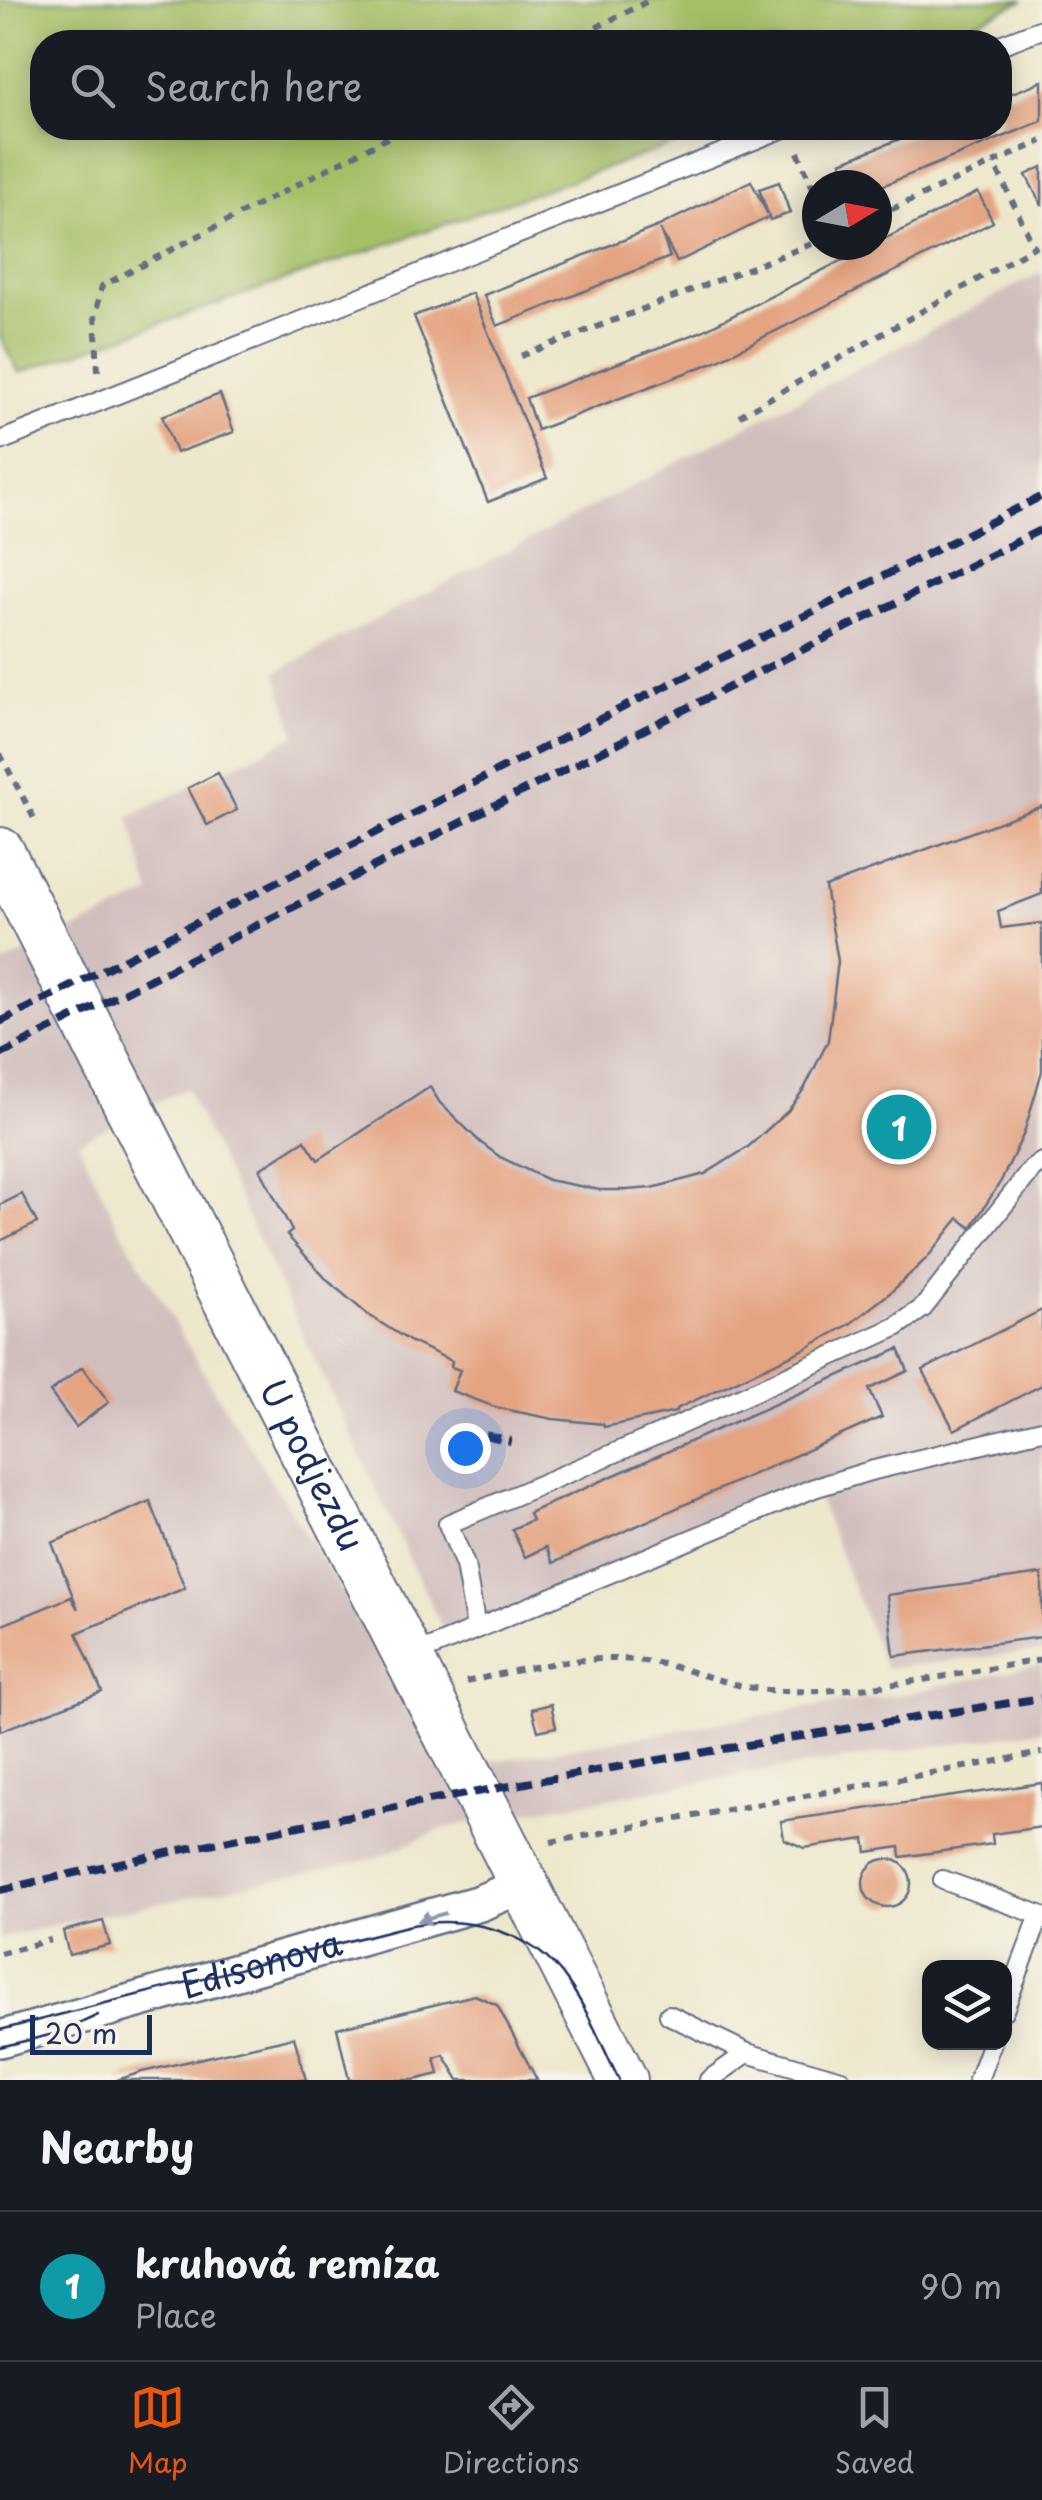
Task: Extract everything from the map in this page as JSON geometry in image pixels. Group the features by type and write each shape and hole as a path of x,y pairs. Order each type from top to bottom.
{"main road":[{"name":"U podjezdu","path":"0,852 418,1677 534,1864 623,2080"}],"street":[{"name":"Edisonova","path":"0,2040 462,1908 534,1864"}],"lane":[{"path":"1012,41 1042,29"},
{"path":"0,441 754,140"},
{"path":"476,1628 465,1566 448,1524 896,1327 924,1308 1032,1169 1042,1162"},
{"path":"418,1677 476,1628 814,1488 1042,1430"},
{"path":"943,1880 1040,1915 1012,1989"},
{"path":"669,2015 747,2053 841,2080"},
{"path":"978,2080 989,2050"},
{"path":"709,2080 747,2053"}],"path":[{"path":"591,30 650,0"},
{"path":"100,402 96,315 102,286 383,140"},
{"path":"892,209 1042,141"},
{"path":"795,145 805,170"},
{"path":"739,416 1034,247 994,163"},
{"path":"521,356 802,248"},
{"path":"418,1677 458,1684 581,1659 620,1659 669,1666 766,1690 812,1691 894,1683 1042,1660"},
{"path":"534,1864 1042,1753"},
{"path":"0,1953 50,1940"}],"shaded area":[{"path":"1042,272 1042,1651 885,1668 814,1488 448,1640 186,1088 78,1142 116,1222 213,1389 371,1637 441,1770 899,1695 1042,1664 1042,1730 508,1815 445,1828 373,1859 0,1939 0,965 151,894 129,817 296,735 276,672"}],"green space":[{"path":"0,0 1024,0 957,30 30,30 30,140 686,140 19,373 0,337"}],"building":[{"path":"1042,81 1042,121 1012,133 1012,93"},
{"path":"897,140 995,140 892,182 892,170 844,170 841,162"},
{"path":"1042,167 1042,206 1026,175"},
{"path":"751,181 769,217 677,262 660,229 670,257 497,326 484,295 659,226"},
{"path":"779,182 790,213 770,220 759,189"},
{"path":"978,192 993,222 714,362 537,430 526,398 700,332 843,260 892,260 892,235"},
{"path":"472,293 547,478 488,502 414,316"},
{"path":"220,394 234,432 176,453 162,416"},
{"path":"218,773 237,810 207,825 188,788"},
{"path":"1042,806 1042,894 998,911 1001,928 1042,923 1042,1071 1024,1133 1001,1181 971,1228 959,1218 927,1258 850,1324 676,1412 604,1427 553,1419 498,1408 452,1391 460,1370 451,1367 452,1361 411,1342 367,1314 328,1281 287,1235 292,1231 260,1169 305,1140 318,1160 430,1087 440,1103 480,1142 500,1157 548,1180 600,1190 627,1190 652,1188 705,1174 748,1147 788,1111 828,1041 838,961 825,887"},
{"path":"22,1194 37,1223 0,1241 0,1205"},
{"path":"1042,1310 1042,1385 954,1430 923,1370"},
{"path":"899,1349 908,1371 869,1389 882,1417 553,1563 546,1547 525,1557 512,1529 532,1520 529,1513"},
{"path":"82,1367 109,1402 76,1427 50,1392"},
{"path":"150,1501 185,1588 77,1633 102,1692 0,1731 0,1626 71,1597 78,1609 52,1543"},
{"path":"1042,1574 1042,1637 894,1656 887,1595"},
{"path":"551,1704 556,1727 538,1731 532,1709"},
{"path":"1042,1783 1042,1827 992,1834 993,1844 901,1857 900,1847 867,1852 865,1839 804,1848 784,1839 781,1821"},
{"path":"887,1859 904,1866 911,1883 904,1900 887,1907 870,1900 863,1883 870,1866"},
{"path":"103,1921 110,1945 69,1955 63,1931"},
{"path":"475,1995 497,2005 537,2080 459,2080 444,2055 435,2058 439,2074 414,2080 349,2080 337,2028"},
{"path":"294,2037 306,2080 117,2080 142,2072"}],"tram line":[{"path":"0,2030 407,1926 452,1922 517,1938 553,1964 583,2005 619,2080"},
{"path":"0,2047 62,2032 98,2015"}],"railway":[{"path":"0,1022 1042,496"},
{"path":"0,1055 1042,529"},
{"path":"463,1430 511,1441"},
{"path":"0,1890 259,1834 520,1784 1042,1698"}],"place":[{"name":"kruhová remíza","path":"899,1127"}]}
